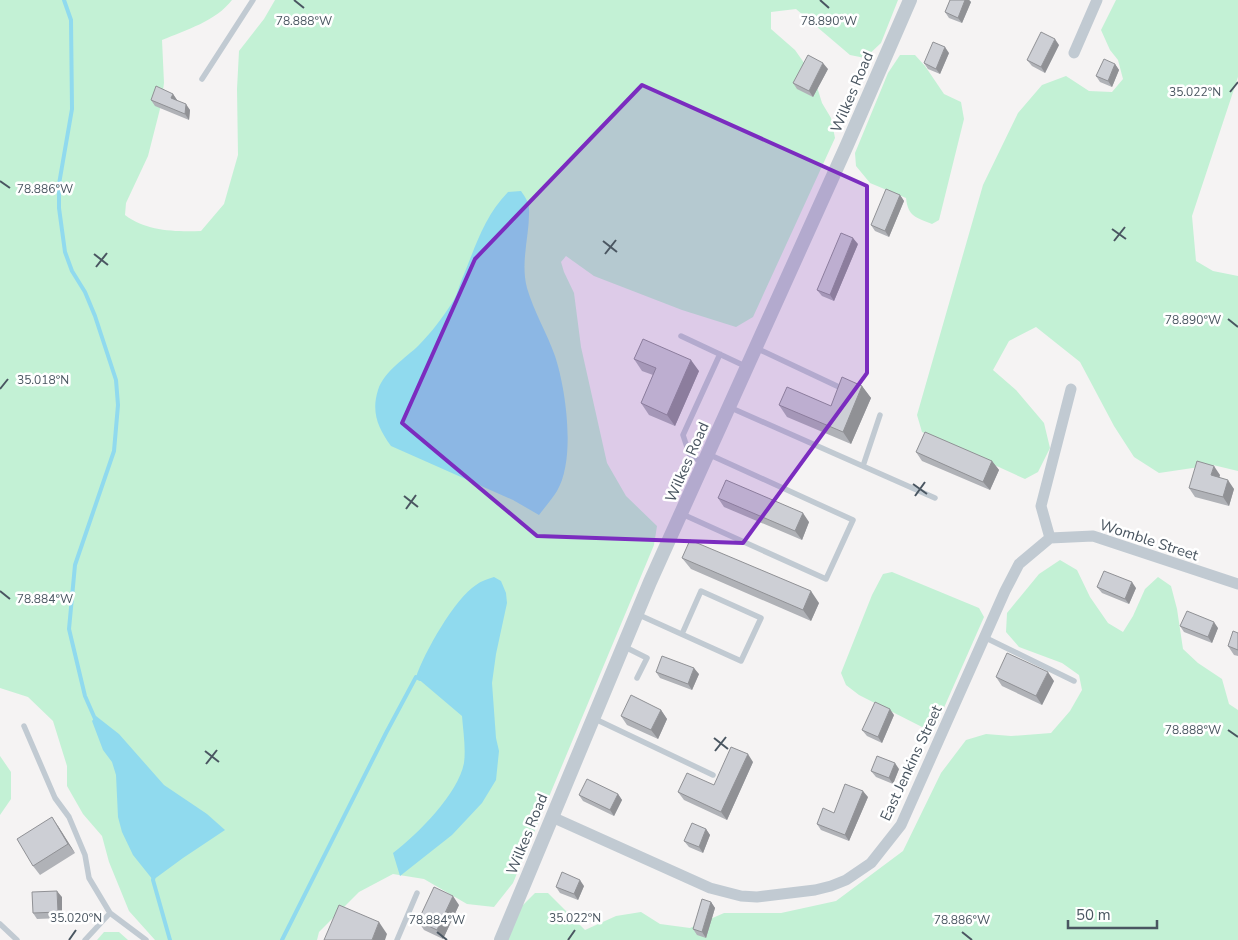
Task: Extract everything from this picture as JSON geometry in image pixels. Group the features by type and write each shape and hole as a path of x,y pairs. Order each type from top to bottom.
{"street":[{"name":"Wilkes Road","path":"501,940 623,646 910,0"},
{"path":"1074,53 1097,0"},
{"path":"1050,538 1041,506 1071,389"},
{"name":"Womble Street","path":"1050,538 1093,536 1238,584"},
{"name":"East Jenkins Street","path":"552,817 710,888 741,896 757,897 815,890 846,880 870,863 901,825 984,637 1019,564 1050,538"}],"lane":[{"path":"202,79 253,0"},
{"path":"681,336 747,367"},
{"path":"756,348 839,387"},
{"path":"681,514 826,579 853,520 706,458 690,456 683,434 720,354"},
{"path":"729,407 935,498"},
{"path":"863,466 880,415"},
{"path":"637,614 742,661 761,618 701,591 682,634"},
{"path":"984,637 1074,681"},
{"path":"623,646 648,658 638,678"},
{"path":"593,718 713,775"},
{"path":"24,726 55,798 69,817 86,854 89,878 110,912 146,940"},
{"path":"398,940 417,893"},
{"path":"85,940 110,912"},
{"path":"0,924 17,940"}],"highlighted area":[{"path":"642,85 867,186 867,373 743,543 537,536 402,423 475,259"}],"green space":[{"path":"0,0 232,0 218,14 162,40 164,83 161,105 148,156 126,203 125,215 142,224 171,231 201,231 224,204 238,155 237,89 239,51 264,19 275,0 898,0 881,43 865,58 850,55 796,9 771,12 771,29 795,50 814,77 822,103 831,118 835,138 753,317 736,327 682,310 594,276 566,256 561,262 574,293 581,347 607,463 626,496 657,526 654,545 513,883 494,907 467,904 424,879 393,874 359,892 319,932 317,940 155,940 129,911 109,862 102,836 83,814 67,786 67,766 53,721 28,697 0,688"},
{"path":"1116,0 1238,0 1238,77 1192,216 1196,261 1213,271 1238,276 1238,471 1213,465 1159,473 1134,457 1114,426 1080,362 1036,327 1009,341 993,370 1016,390 1044,423 1050,448 1038,472 1025,479 922,432 917,415 983,185 1018,113 1042,85 1066,76 1089,91 1112,92 1123,79 1118,60 1110,50 1101,30"},
{"path":"900,55 915,55 944,94 961,102 964,119 939,220 932,224 917,218 911,213 906,198 870,183 856,166 855,153 888,73"},
{"path":"1060,560 1077,570 1090,597 1108,623 1123,632 1133,616 1145,589 1158,577 1171,586 1177,609 1183,649 1198,663 1222,679 1229,704 1238,710 1238,940 507,940 518,910 535,893 548,893 585,930 616,916 641,912 660,924 690,928 724,913 781,913 836,901 903,851 941,773 966,740 986,734 1011,736 1051,733 1070,711 1082,690 1079,675 1062,663 1019,647 1006,632 1007,613 1039,574"},
{"path":"892,572 979,608 984,617 935,728 926,729 859,695 846,685 841,673 872,595 883,574"},
{"path":"0,756 11,772 11,799 0,815"},
{"path":"104,932 119,932 128,940 97,940"}],"water":[{"path":"521,191 528,202 529,209 524,268 525,278 533,306 555,356 563,387 567,424 568,443 563,477 557,491 539,515 513,500 391,446 379,426 375,406 378,390 385,377 423,340 454,300 481,233 492,212 508,192"},
{"path":"494,577 501,581 506,593 507,603 492,683 496,738 499,751 496,780 482,803 452,835 400,876 393,853 425,824 445,800 460,775 465,757 462,716 416,677 433,641 459,601 478,584"},
{"path":"96,716 119,734 164,785 207,814 225,830 153,880 133,855 122,832 118,817 116,775 112,762 103,750 92,721"}],"building":[{"path":"950,0 965,0 958,18 945,12"},
{"path":"1041,32 1055,39 1041,67 1027,60"},
{"path":"933,42 945,47 936,69 924,63"},
{"path":"808,55 823,63 809,91 793,83"},
{"path":"1104,59 1115,64 1108,81 1096,76"},
{"path":"156,86 173,94 171,98 186,104 185,114 151,100"},
{"path":"886,189 900,195 885,231 871,225"},
{"path":"841,233 853,238 830,295 817,290"},
{"path":"643,339 691,360 667,415 641,403 656,368 634,359"},
{"path":"842,377 862,386 843,432 779,405 787,387 831,406"},
{"path":"925,432 992,461 983,482 916,452"},
{"path":"1197,461 1214,466 1211,475 1228,480 1223,497 1189,488"},
{"path":"726,480 803,513 795,531 718,498"},
{"path":"690,540 811,591 803,610 682,558"},
{"path":"1104,571 1132,582 1125,599 1097,587"},
{"path":"1187,611 1214,622 1208,637 1180,626"},
{"path":"1233,631 1238,633 1238,650 1228,646"},
{"path":"1007,653 1048,672 1036,696 996,677"},
{"path":"662,656 694,668 688,684 656,672"},
{"path":"631,695 661,710 651,730 621,716"},
{"path":"875,702 890,709 878,737 862,730"},
{"path":"731,747 748,754 721,812 678,792 687,773 714,785"},
{"path":"877,756 895,763 889,778 871,771"},
{"path":"587,779 618,794 610,810 579,795"},
{"path":"845,784 863,791 845,835 817,824 823,808 834,813"},
{"path":"52,817 68,844 33,866 17,839"},
{"path":"692,823 706,829 699,847 684,841"},
{"path":"562,872 580,880 574,894 556,887"},
{"path":"434,887 453,896 437,930 418,921"},
{"path":"57,891 58,912 33,913 32,892"},
{"path":"702,899 711,902 702,932 693,929"},
{"path":"339,905 379,922 372,940 324,940"}],"waterway":[{"path":"64,0 71,20 72,109 59,184 59,208 65,252 72,271 85,292 95,316 116,380 118,405 114,451 75,565 69,629 85,696 96,721"},
{"path":"282,940 386,733 416,677 420,679"},
{"path":"154,875 153,880 170,940"}]}
